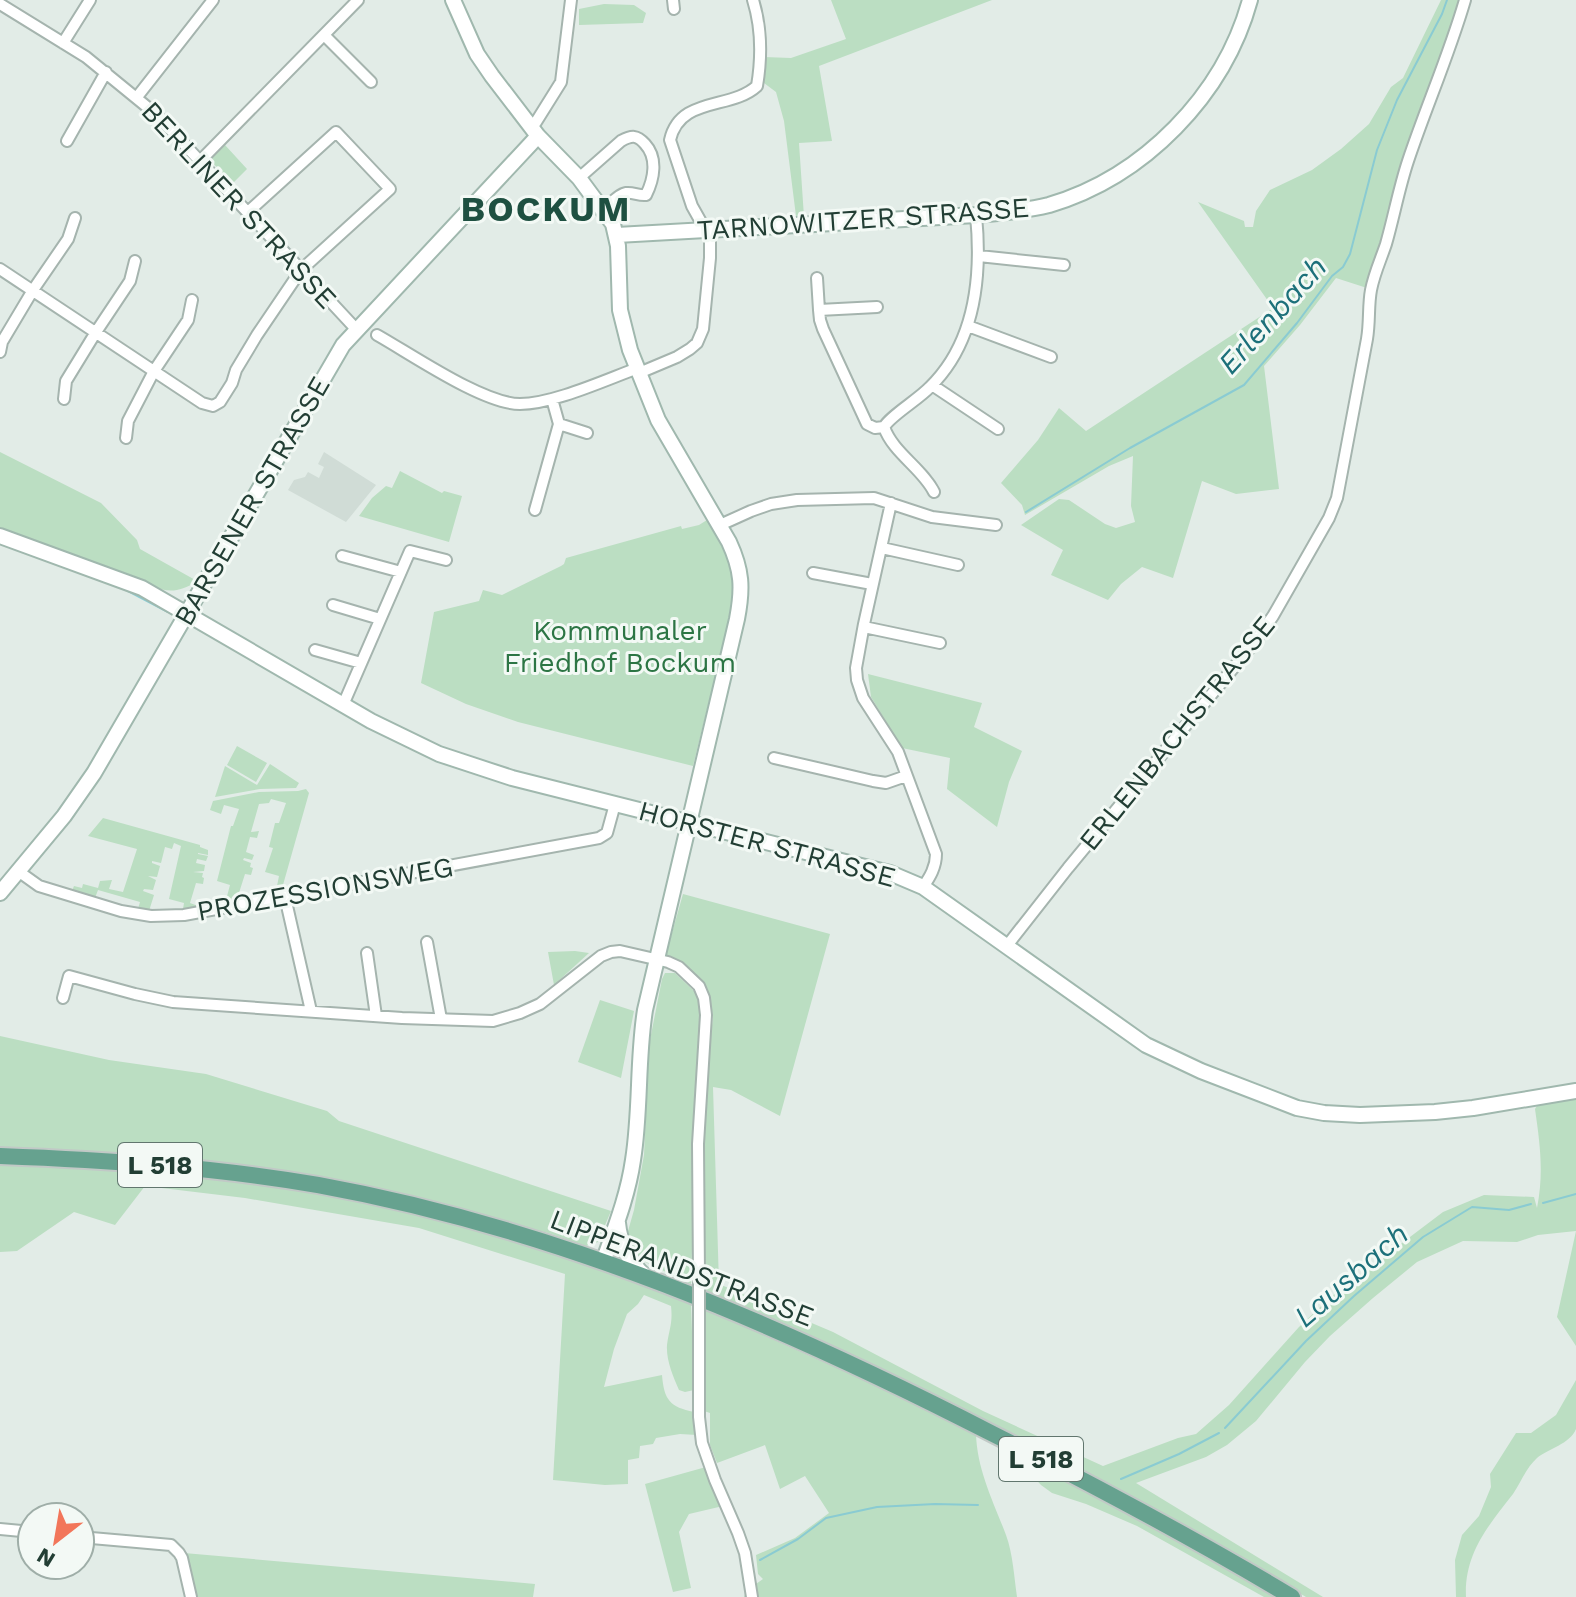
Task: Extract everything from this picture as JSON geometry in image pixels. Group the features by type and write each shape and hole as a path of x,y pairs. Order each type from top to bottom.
{"main road":[{"name":"LIPPERANDSTRASSE","path":"0,1156 143,1163 318,1185 509,1231 645,1276 770,1327 898,1385 1069,1473 1292,1597"}],"street":[{"path":"63,43 90,0"},
{"path":"137,97 213,0"},
{"path":"201,160 358,0"},
{"path":"453,0 477,54 534,131 579,178 613,224 617,235 620,310 638,371 658,420 720,525 736,558 741,578 734,633 656,959 640,1041 633,1162 618,1222 603,1262"},
{"path":"534,131 536,122 561,82 571,0"},
{"path":"377,335 473,390 517,404 552,399 638,371 677,357 697,343 701,335 710,238 684,186 672,149 671,132 684,116 700,107 746,93 757,86 761,41 753,0"},
{"name":"TARNOWITZER STRASSE","path":"617,235 976,215 1029,209 1065,199 1119,173 1143,156 1190,112 1214,80 1236,40 1250,0"},
{"name":"ERLENBACHSTRASSE","path":"1006,947 1254,643 1273,616 1329,518 1337,498 1359,382 1370,319 1371,287 1386,245 1405,170 1465,0"},
{"name":"BERLINER STRASSE","path":"0,4 106,72 137,97 176,133 356,329"},
{"path":"324,35 371,82"},
{"path":"67,141 106,72"},
{"name":"BARSENER STRASSE","path":"0,893 70,808 94,773 337,354 534,131"},
{"path":"0,269 202,403 213,406 220,402 257,335 301,270 390,189 336,132 248,212"},
{"path":"579,178 628,137 639,138 649,149 654,159 654,170 646,195 622,194 604,209"},
{"path":"934,492 884,427 886,422 932,385 955,354 968,326 977,293 979,256 976,215"},
{"path":"0,352 2,342 33,290 68,239 75,218"},
{"path":"979,256 1064,265"},
{"path":"64,399 66,381 130,281 135,261"},
{"path":"817,278 823,329 867,424 875,428 884,427"},
{"path":"126,438 128,421 154,371 188,320 192,300"},
{"path":"819,310 877,307"},
{"path":"968,326 1051,357"},
{"path":"932,385 998,429"},
{"path":"535,510 559,424 552,399"},
{"path":"559,424 587,433"},
{"path":"720,525 771,504 797,500 874,498 932,517 996,525"},
{"path":"891,503 856,668 863,698 898,752 936,854 932,873 923,887"},
{"name":"HORSTER STRASSE","path":"0,536 132,584 343,705 413,742 469,765 890,873 923,887 1146,1045 1201,1071 1297,1108 1360,1115 1435,1112 1576,1091"},
{"path":"882,548 958,565"},
{"path":"343,705 410,551 446,560"},
{"path":"342,556 401,572"},
{"path":"813,573 872,584"},
{"path":"333,605 380,619"},
{"path":"864,627 940,643"},
{"path":"315,650 361,663"},
{"path":"774,758 886,783 906,776"},
{"name":"PROZESSIONSWEG","path":"18,871 46,888 137,915 184,915 599,838 607,833 615,804"},
{"path":"285,897 311,1011"},
{"path":"427,942 441,1019"},
{"path":"63,998 69,976 173,1002 493,1021 540,1004 601,956 611,952 631,953 679,967 699,986 706,1015 698,1144 699,1417 702,1443 745,1553 752,1597"},
{"path":"367,953 376,1016"},
{"path":"618,1222 626,1253 645,1276"},
{"path":"96,1538 171,1545 182,1558 191,1597"}],"shaded area":[{"path":"324,452 376,485 346,522 288,490 294,480 305,477 308,472 319,478 324,467 318,464"}],"green space":[{"path":"831,0 992,0 819,66 832,141 799,143 804,217 796,216 784,121 776,92 764,83 764,57 791,58 846,39"},
{"path":"1441,0 1460,0 1367,288 1336,278 1264,366 1279,489 1236,494 1202,481 1173,578 1142,567 1121,584 1108,600 1051,575 1063,550 1021,525 1059,499 1069,500 1116,528 1135,522 1131,506 1133,456 1109,466 1025,515 1022,505 1001,483 1038,440 1059,408 1086,431 1273,308 1198,202 1244,221 1245,227 1253,227 1256,211 1270,190 1312,170 1369,124 1391,87 1403,78"},
{"path":"604,4 634,5 646,13 643,23 579,25 579,9"},
{"path":"225,145 247,169 232,184 211,159"},
{"path":"0,452 101,503 137,540 140,549 197,581 180,589 165,590 0,529"},
{"path":"400,471 442,493 462,496 449,542 359,516 386,486 392,488"},
{"name":"Kommunaler Friedhof Bockum","path":"707,520 727,556 733,584 729,620 693,766 518,722 466,704 421,683 434,612 479,601 483,590 502,595 561,566 566,558 681,526 682,529 699,525"},
{"path":"868,674 982,703 974,727 1022,751 1009,782 997,827 947,789 950,758 902,748 871,697"},
{"path":"237,746 267,763 256,782 227,765"},
{"path":"270,764 299,783 296,788 260,789 215,797 225,766 257,785"},
{"path":"306,789 309,793 281,892 260,894 276,891 279,876 265,872 273,848 269,847 275,823 279,823 286,803 271,799 269,803 259,804 251,832 259,831 257,838 250,837 246,852 254,855 252,860 243,860 251,863 250,867 253,868 251,875 245,874 238,896 256,897 213,905 226,900 230,885 217,881 231,826 239,809 224,805 221,814 210,810 213,801 259,792"},
{"path":"103,818 200,845 208,850 208,855 198,853 208,856 206,861 197,859 196,863 205,865 204,871 193,872 203,873 204,878 203,884 196,883 190,903 206,905 183,909 184,903 169,899 181,846 174,843 172,849 165,847 161,863 152,861 160,866 157,877 148,876 156,880 153,890 143,891 154,895 149,911 138,909 140,902 98,890 95,898 72,891 74,886 82,888 83,884 98,888 100,881 112,880 109,889 123,892 137,849 88,836"},
{"path":"683,894 830,934 780,1116 731,1090 713,1087 719,1284 833,1332 983,1411 1103,1466 1196,1434 1229,1405 1299,1327 1332,1296 1443,1212 1484,1195 1534,1197 1537,1208 1541,1171 1535,1109 1538,1104 1576,1098 1576,1231 1538,1235 1517,1242 1463,1241 1417,1262 1330,1336 1256,1421 1227,1445 1206,1457 1136,1483 1323,1597 1306,1597 991,1425 878,1368 705,1290 704,1088 713,1018 710,996 702,983 666,954"},
{"path":"548,952 589,953 554,985"},
{"path":"665,973 675,973 694,991 701,1003 691,1284 639,1259 632,1253 626,1238 644,1155 649,1045"},
{"path":"600,1000 634,1011 621,1078 578,1062"},
{"path":"0,1036 109,1060 206,1074 327,1111 339,1121 611,1211 598,1242 586,1246 460,1210 147,1156 0,1148"},
{"path":"0,1163 139,1168 322,1192 485,1231 691,1303 694,1390 679,1390 672,1374 667,1351 671,1306 644,1295 627,1314 604,1387 662,1375 664,1391 670,1401 679,1408 694,1412 697,1435 656,1438 653,1444 640,1446 639,1458 628,1460 628,1484 553,1480 565,1274 419,1228 245,1198 145,1186 115,1225 74,1212 17,1251 0,1252"},
{"path":"1576,1231 1576,1346 1557,1317"},
{"path":"705,1309 976,1434 983,1473 1008,1542 1017,1597 744,1597 746,1591 763,1579 758,1574 756,1555 795,1538 829,1513 805,1476 780,1489 765,1445 717,1463 710,1445 710,1413 704,1411"},
{"path":"1576,1380 1576,1429 1569,1439 1537,1458 1530,1466 1479,1541 1469,1567 1466,1597 1456,1597 1455,1560 1462,1535 1479,1516 1491,1487 1490,1474 1516,1433 1531,1433 1556,1415"},
{"path":"1011,1452 1181,1542 1275,1597 1264,1597 1137,1526 1052,1493 1029,1472 1008,1459"},
{"path":"706,1467 723,1506 689,1514 679,1532 691,1588 673,1592 645,1484"},
{"path":"184,1553 535,1584 533,1597 195,1597"}],"waterway":[{"name":"Erlenbach","path":"1026,512 1130,448 1244,385 1297,323 1350,254 1377,150 1397,100 1447,0"},
{"path":"128,591 168,612"},
{"name":"Lausbach","path":"1543,1203 1576,1194"},
{"name":"Lausbach","path":"1225,1428 1306,1341 1423,1237 1472,1207 1509,1210 1531,1204"},
{"name":"Lausbach","path":"1121,1479 1219,1433"},
{"name":"Lausbach","path":"760,1560 798,1539 826,1518 877,1507 978,1505"}],"district":[{"name":"BOCKUM","path":"546,209"}]}
